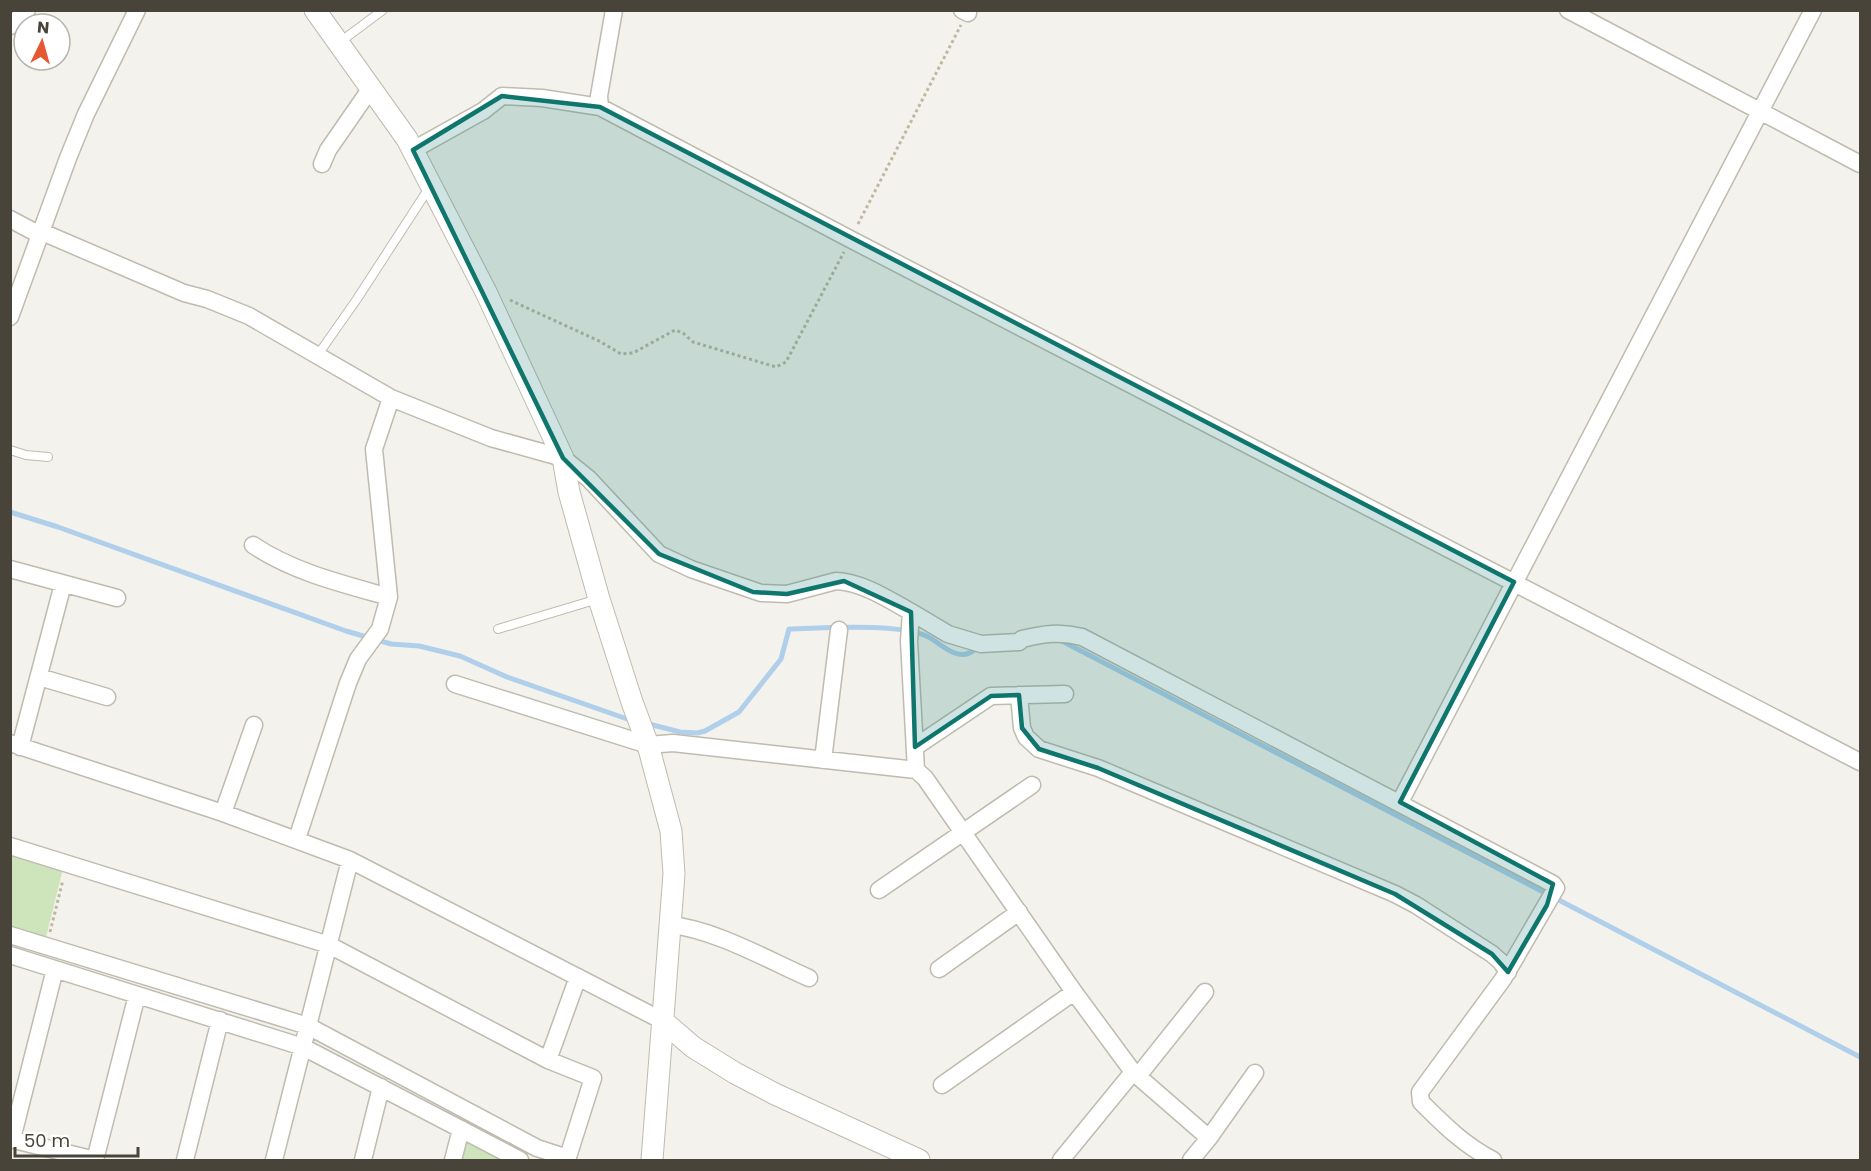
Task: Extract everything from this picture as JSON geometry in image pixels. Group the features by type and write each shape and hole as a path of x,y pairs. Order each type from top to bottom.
{"street":[{"path":"10,26 27,10"},
{"path":"10,317 86,114 137,10"},
{"path":"315,10 413,150 486,292 563,458 568,492 599,599 646,739 671,831 675,874 652,1161"},
{"path":"600,107 599,96 614,10"},
{"path":"1568,10 1860,164"},
{"path":"1400,802 1813,10"},
{"path":"322,164 328,150 371,88"},
{"path":"413,150 483,111 502,96 542,98 600,107 850,239 1860,762"},
{"path":"10,219 184,293 232,308 391,398 491,438 563,458 589,479 659,554 691,569 761,593 787,594 844,581 877,594 910,616 948,634 981,644 1019,642 1022,639 1050,633 1067,633 1082,637 1553,884 1556,888 1508,972 1420,1092 1421,1102 1453,1135 1493,1161"},
{"path":"297,839 348,683 358,659 380,630 389,597 374,449 391,398"},
{"path":"253,545 287,564 343,585 389,597"},
{"path":"10,569 117,598"},
{"path":"63,584 39,677 15,745 223,813 350,860 663,1022 693,1047 735,1073 919,1161"},
{"path":"910,616 909,641 916,770"},
{"path":"823,760 839,630"},
{"path":"39,677 107,697"},
{"path":"455,684 646,739 916,770 925,778 1074,992 1135,1074 1209,1138"},
{"path":"915,747 991,696 1065,694"},
{"path":"1019,695 1019,715 1022,728 1026,737 1039,749 1098,768 1395,894 1492,954 1508,972"},
{"path":"223,813 254,725"},
{"path":"879,890 1032,785"},
{"path":"10,846 328,945 548,1060 593,1078 567,1159 537,1148 308,1026 10,935"},
{"path":"274,1161 350,860"},
{"path":"939,969 1018,912"},
{"path":"670,925 689,927 809,978"},
{"path":"10,955 303,1047 520,1161"},
{"path":"55,969 11,1139 95,1161 137,995"},
{"path":"548,1060 578,977"},
{"path":"942,1085 1074,992"},
{"path":"1061,1161 1205,992"},
{"path":"185,1161 220,1020"},
{"path":"1191,1161 1255,1073"},
{"path":"363,1161 381,1087"},
{"path":"453,1161 461,1129"}],"lane":[{"path":"339,44 383,10"},
{"path":"317,356 431,185"},
{"path":"10,450 26,455 48,457"},
{"path":"498,629 599,599"}],"path":[{"path":"486,292 497,293 601,342 621,354 633,352 675,330 683,333 693,342 776,367 786,362 965,12"},
{"path":"46,946 68,864"}],"highlighted area":[{"path":"502,96 600,107 1514,582 1400,802 1553,884 1547,905 1508,972 1492,954 1395,894 1098,768 1039,749 1022,728 1019,695 991,696 915,747 911,612 844,581 787,594 753,592 659,554 563,458 413,150"}],"green space":[{"path":"11,851 63,869 45,941 11,930"},
{"path":"469,1140 508,1160 458,1160 463,1141"}],"waterway":[{"path":"10,512 58,527 346,631 391,644 419,646 460,656 507,677 633,721"},
{"path":"645,723 680,732 697,733 739,712 781,659 789,629 863,627 903,630 932,639 957,654 968,654 973,651"},
{"path":"1062,641 1860,1057"}]}
